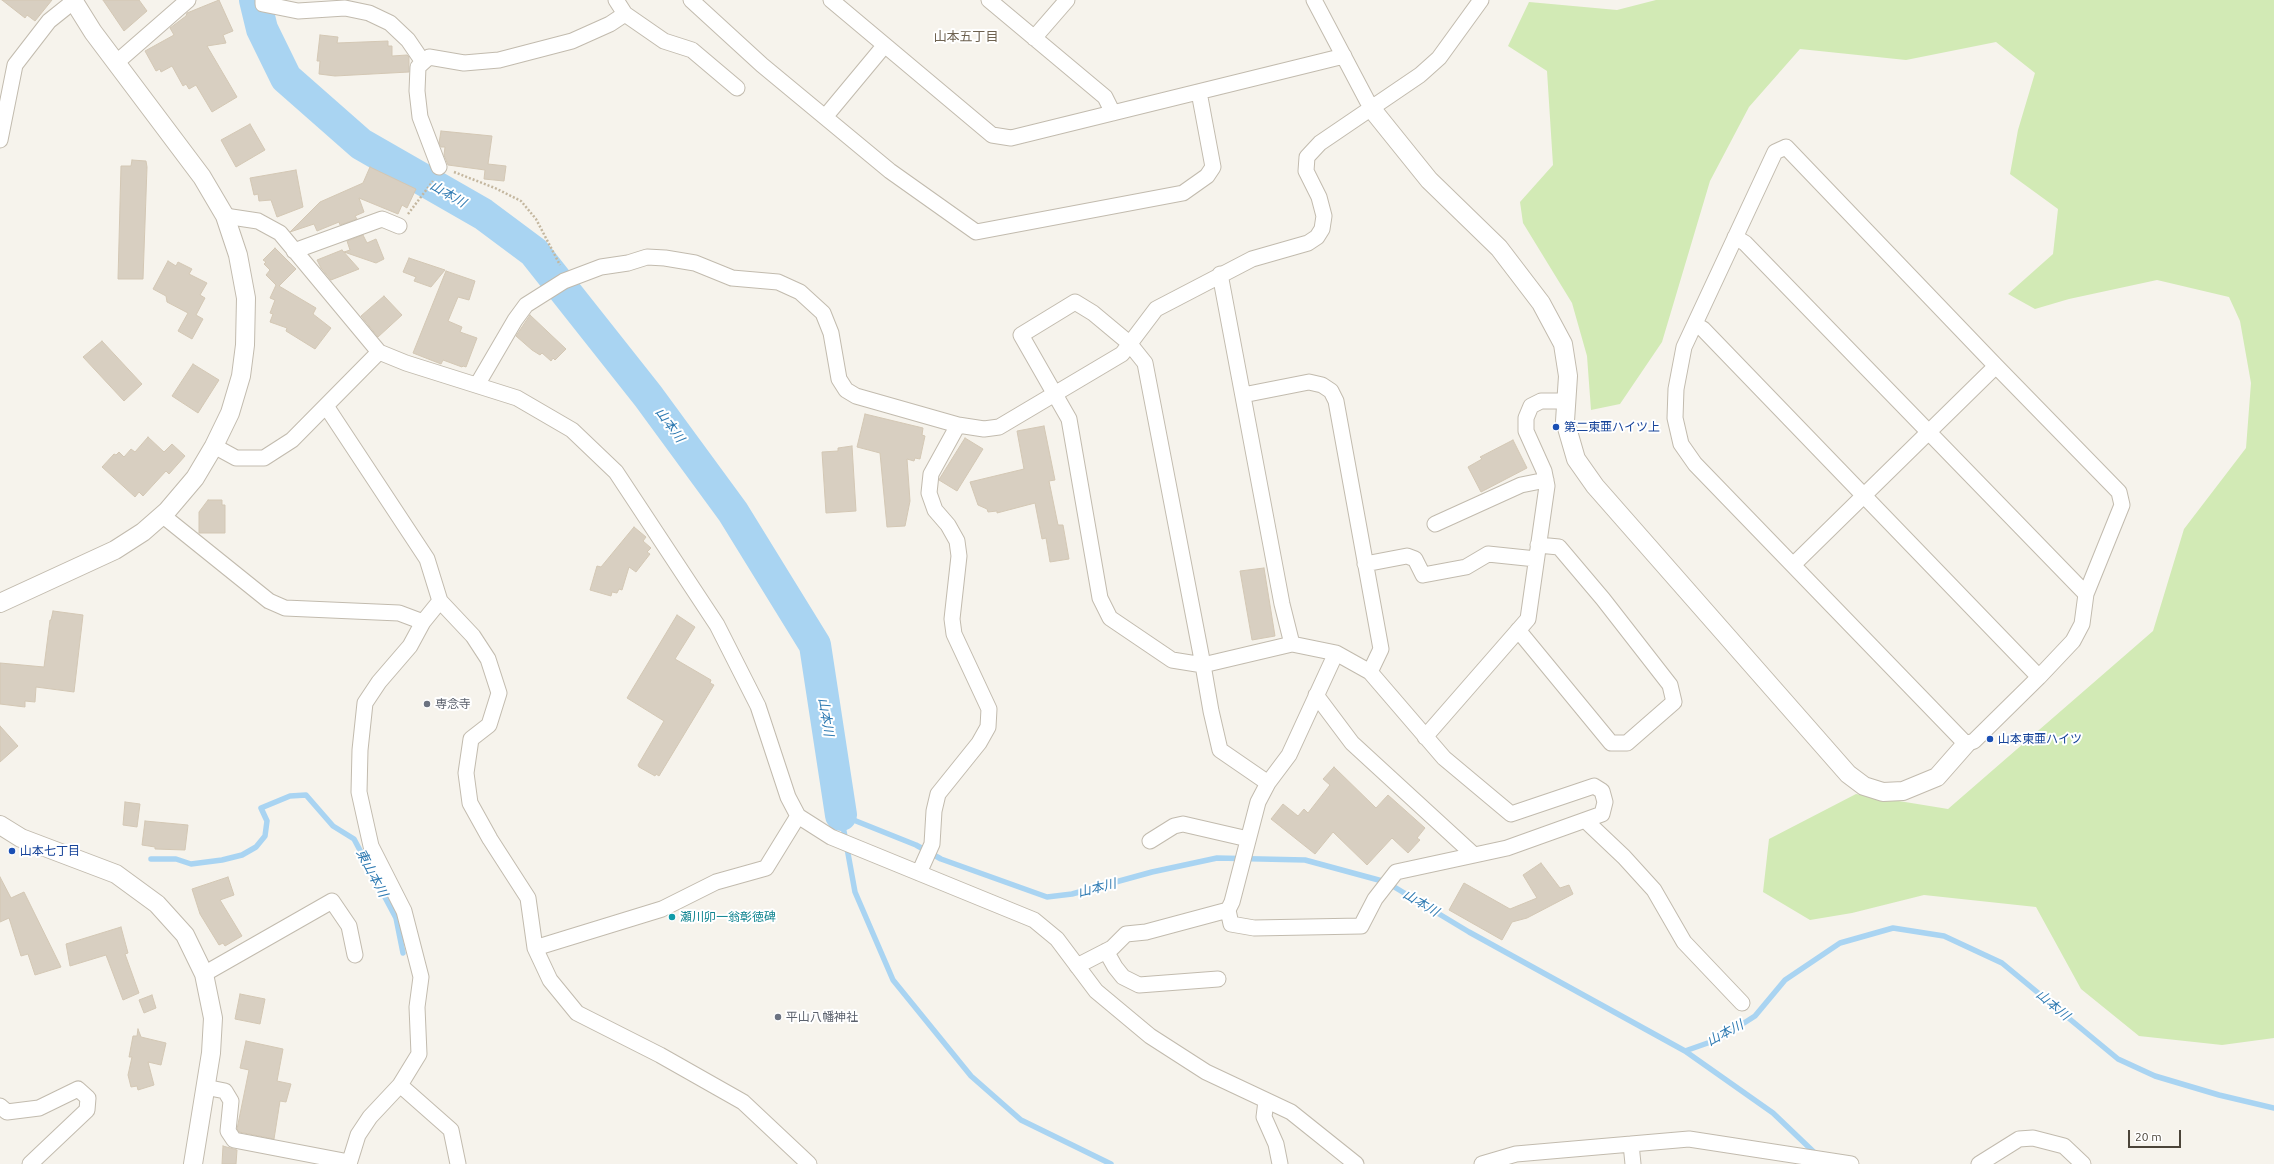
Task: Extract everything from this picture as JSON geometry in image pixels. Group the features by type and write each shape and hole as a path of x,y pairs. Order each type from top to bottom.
{"street":[{"path":"0,140 15,64 49,21 73,0 93,32 202,177 225,216 238,255 246,298 245,345 241,376 230,413 214,446 195,478 162,515 143,532 115,550 0,603"},
{"path":"117,62 188,0"},
{"path":"263,0 264,4 298,11 345,8 369,13 390,24 408,40 423,62"},
{"path":"616,0 625,14 664,41 692,50 737,88"},
{"path":"691,0 762,65 890,171 976,232 1183,193 1207,176 1213,167 1199,92"},
{"path":"831,0 992,136 1011,138 1344,56"},
{"path":"989,0 1105,98 1113,113"},
{"path":"1034,38 1067,0"},
{"path":"1314,0 1371,108 1429,180 1499,248 1541,303 1562,344 1568,376 1565,421 1576,459 1595,486 1848,774 1864,786 1876,790 1903,791 1937,777 1966,744 1974,741 2039,677 2072,641 2082,624 2086,594 2122,504 2119,492 1786,147 1775,152 1684,347 1676,389 1675,418 1681,444 1695,464 1966,744"},
{"path":"477,385 515,320 526,305 566,281 601,267 628,263 647,257 695,264 732,278 778,282 800,292 823,314 831,333 839,379 846,390 856,396 958,425 984,429 999,426 1122,354 1156,309 1220,274 1252,259 1308,243 1317,237 1322,229 1324,216 1319,197 1306,171 1307,157 1320,143 1420,75 1439,58 1481,0"},
{"path":"438,170 420,117 417,85 418,67 423,62 429,57 464,63 499,60 572,41 610,24 625,14"},
{"path":"825,118 884,46"},
{"path":"225,216 258,220 280,233 379,352 406,363 517,398 572,430 616,472 717,625 758,706 788,797 798,816 831,837 1034,920 1057,939 1096,991 1150,1036 1206,1072 1291,1112 1356,1164"},
{"path":"294,251 382,219 399,226"},
{"path":"1735,237 1745,243 2086,594"},
{"path":"1220,274 1282,604 1292,644"},
{"path":"1268,783 1220,750 1203,665 1145,362 1129,343 1093,313 1075,302 1021,335 1069,419 1100,598 1110,618 1172,660 1203,665 1292,644 1336,653 1370,672 1444,758 1511,814 1594,786 1602,791 1605,802 1602,814 1507,848 1396,872 1374,899 1361,926 1254,928 1231,924 1228,910 1244,857 1258,802 1268,783 1289,755 1336,653"},
{"path":"1695,324 1703,329 2039,677"},
{"path":"214,446 236,458 264,458 292,440 379,352"},
{"path":"1793,565 1996,366"},
{"path":"1243,395 1309,382 1322,385 1331,391 1336,401 1381,649 1370,672"},
{"path":"1425,737 1528,619 1546,480 1544,471 1526,431 1526,418 1531,406 1542,401 1566,401"},
{"path":"326,406 427,559 440,601 473,636 484,654 499,693 489,726 471,739 466,773 470,803 490,839 528,898 535,948 550,980 577,1013 660,1055 744,1102 808,1164"},
{"path":"919,873 932,844 934,811 938,794 979,743 988,727 989,709 954,634 952,619 959,556 957,541 948,525 935,510 929,493 931,474 958,425"},
{"path":"1435,524 1521,485 1546,480"},
{"path":"162,515 268,601 286,608 399,613 423,622"},
{"path":"1365,564 1407,556 1416,559 1423,575 1466,567 1488,554 1537,552 1559,547 1603,599 1670,685 1674,702 1627,743 1611,743 1518,630"},
{"path":"205,1087 225,1091 231,1101 228,1131 234,1140 349,1163 358,1135 370,1117 400,1085 419,1054 417,1007 420,977 404,911 371,846 359,792 360,750 365,703 379,682 410,646 423,622 440,601"},
{"path":"1316,695 1352,743 1474,855"},
{"path":"535,948 662,909 716,882 766,868 798,816"},
{"path":"1586,821 1654,890 1684,942 1742,1003"},
{"path":"1150,841 1174,826 1183,824 1248,839"},
{"path":"0,825 21,838 116,874 157,904 185,935 204,974 213,1018 211,1053 193,1164"},
{"path":"204,974 332,901 349,926 355,955"},
{"path":"1077,966 1106,951 1126,934 1146,932 1228,910"},
{"path":"1106,951 1114,967 1123,977 1138,985 1218,980"},
{"path":"400,1085 450,1130 458,1164"},
{"path":"0,1106 8,1112 39,1108 78,1089 88,1098 87,1110 30,1164"},
{"path":"1266,1101 1264,1117 1276,1144 1280,1164"},
{"path":"1979,1164 2019,1139 2033,1138 2064,1146 2083,1164"},
{"path":"1482,1164 1516,1154 1689,1139 1851,1164"},
{"path":"1631,1144 1633,1164"},
{"path":"1782,1153 1796,1164"}],"path":[{"path":"399,226 425,192 438,170 495,188 521,200 536,219 566,281"}],"green space":[{"path":"1656,0 2274,0 2274,1038 2222,1045 2139,1036 2081,989 2036,907 1924,895 1852,913 1810,920 1763,892 1769,839 1856,794 1948,809 2153,631 2184,529 2246,448 2251,383 2240,321 2229,297 2157,280 2069,299 2035,309 2008,294 2053,254 2058,209 2010,174 2018,130 2035,73 1996,42 1906,60 1800,49 1749,107 1710,181 1662,342 1620,404 1591,410 1587,356 1572,303 1523,223 1520,202 1553,165 1547,71 1508,46 1529,2 1617,10"}],"building":[{"path":"2,0 52,0 35,21 27,15 25,18"},
{"path":"103,0 139,0 147,11 124,31"},
{"path":"219,0 233,31 223,35 226,43 207,46 237,97 212,112 196,85 189,89 186,84 183,86 172,66 161,72 160,69 156,71 145,51 174,35 170,28 186,16 187,13"},
{"path":"320,35 338,37 337,43 388,41 388,46 392,46 392,56 407,55 409,57 409,72 335,76 319,74 320,61 317,61"},
{"path":"250,124 265,150 236,167 221,140"},
{"path":"441,131 492,136 488,164 506,166 504,181 484,179 485,170 448,165 444,155 445,147 441,147 439,143"},
{"path":"132,160 146,161 147,167 143,279 118,279 121,166 131,166"},
{"path":"370,167 416,189 407,208 402,205 398,214 359,198 364,212 355,216 357,219 340,225 339,222 317,231 314,224 290,232 320,202 363,183"},
{"path":"296,170 303,207 277,217 271,200 259,201 258,194 254,195 250,178"},
{"path":"363,235 367,243 376,239 384,259 376,263 344,252 350,250 347,241"},
{"path":"275,248 296,269 279,286 316,308 313,314 331,328 315,349 286,331 287,328 270,322 273,314 270,313 275,300 270,298 276,285 266,275 270,270 264,264 266,262 263,260"},
{"path":"342,250 359,269 331,280 321,268 317,260"},
{"path":"409,258 445,270 431,287 414,281 416,277 403,272"},
{"path":"168,261 176,266 178,262 192,269 189,274 207,283 200,295 205,298 196,315 203,319 192,339 178,331 188,313 167,302 166,296 153,289"},
{"path":"446,271 475,281 469,300 458,297 448,321 462,327 460,332 477,338 466,367 443,360 441,364 413,353"},
{"path":"384,296 402,315 378,337 361,316"},
{"path":"530,315 566,349 555,360 553,358 551,361 542,353 540,355 516,336"},
{"path":"102,341 142,384 124,401 83,357"},
{"path":"193,364 219,380 198,413 172,396"},
{"path":"865,414 923,428 922,435 925,436 920,459 915,458 914,461 907,459 910,501 905,526 887,527 880,453 857,447"},
{"path":"1044,426 1055,480 1049,481 1058,525 1063,525 1069,559 1050,562 1046,538 1042,539 1035,503 997,513 997,511 988,512 987,509 978,505 970,482 1024,469 1017,431"},
{"path":"148,437 164,452 172,444 185,456 169,474 166,471 143,496 139,492 135,497 102,467 114,454 116,455 119,452 124,457 131,449 135,452"},
{"path":"965,438 983,449 957,491 939,480"},
{"path":"1513,440 1527,468 1481,492 1468,467 1482,459 1480,457"},
{"path":"852,446 856,511 826,513 822,452 838,451 838,448"},
{"path":"208,500 222,500 222,505 225,505 225,533 199,533 199,512"},
{"path":"634,527 646,537 643,541 651,548 647,552 650,554 636,572 629,567 622,590 619,589 617,593 612,592 611,596 590,590 597,566 601,567"},
{"path":"1264,568 1275,636 1252,640 1240,571"},
{"path":"53,611 83,615 74,692 36,687 35,702 25,701 25,707 0,704 0,663 44,667 50,620"},
{"path":"677,615 695,627 675,659 711,680 710,683 714,685 659,776 656,774 655,776 638,765 664,721 627,698"},
{"path":"0,726 18,746 0,762"},
{"path":"1334,767 1376,808 1388,795 1425,828 1417,838 1420,840 1408,853 1392,838 1367,865 1333,832 1315,854 1271,819 1283,804 1298,816 1304,809 1308,813 1330,785 1323,779"},
{"path":"125,802 140,804 137,827 123,825"},
{"path":"145,821 188,825 185,850 155,849 155,847 142,845"},
{"path":"1541,863 1560,888 1569,885 1573,894 1527,918 1512,922 1502,940 1449,910 1464,883 1510,909 1537,898 1523,875"},
{"path":"0,877 11,898 24,892 61,967 35,975 28,954 21,956 9,918 0,922"},
{"path":"228,877 234,895 220,900 242,936 225,946 223,943 219,945 200,914 192,889"},
{"path":"121,927 128,953 125,954 139,993 123,1000 106,955 70,966 66,944"},
{"path":"240,994 265,999 260,1024 235,1019"},
{"path":"152,995 156,1008 144,1013 139,1000"},
{"path":"138,1029 141,1037 166,1043 161,1065 148,1062 154,1085 138,1090 137,1086 131,1087 128,1075 132,1057 129,1057 133,1036 137,1036"},
{"path":"246,1041 283,1049 277,1081 291,1084 286,1102 280,1101 274,1139 239,1132 237,1129 249,1070 240,1068"},
{"path":"223,1146 237,1150 236,1164 222,1164"}],"waterway":[{"name":"山本川","path":"255,0 262,29 286,78 361,144 483,214 534,252 648,396 733,512 815,645 841,815"},
{"name":"東山本川","path":"151,859 176,859 191,864 222,860 242,855 256,847 265,836 267,821 261,808 290,796 306,795 333,826 354,839 396,918 403,953"},
{"name":"山本川","path":"841,815 916,845 941,859 1047,897 1072,894 1152,872 1217,858 1305,860 1386,882 1469,932 1685,1051 1719,1039 1755,1016 1785,980 1840,943 1893,928 1944,936 2002,963 2118,1059 2155,1076 2219,1095 2274,1108"},
{"path":"841,815 855,892 893,980 971,1076 1021,1120 1111,1164"},
{"path":"1685,1051 1773,1113 1818,1156"}],"place":[{"name":"第二東亜ハイツ上","path":"1556,427"},
{"name":"専念寺","path":"427,704"},
{"name":"山本東亜ハイツ","path":"1990,739"},
{"name":"山本七丁目","path":"12,851"},
{"name":"瀬川卯一翁彰徳碑","path":"672,917"},
{"name":"平山八幡神社","path":"778,1017"}],"district":[{"name":"山本五丁目","path":"966,37"}]}
